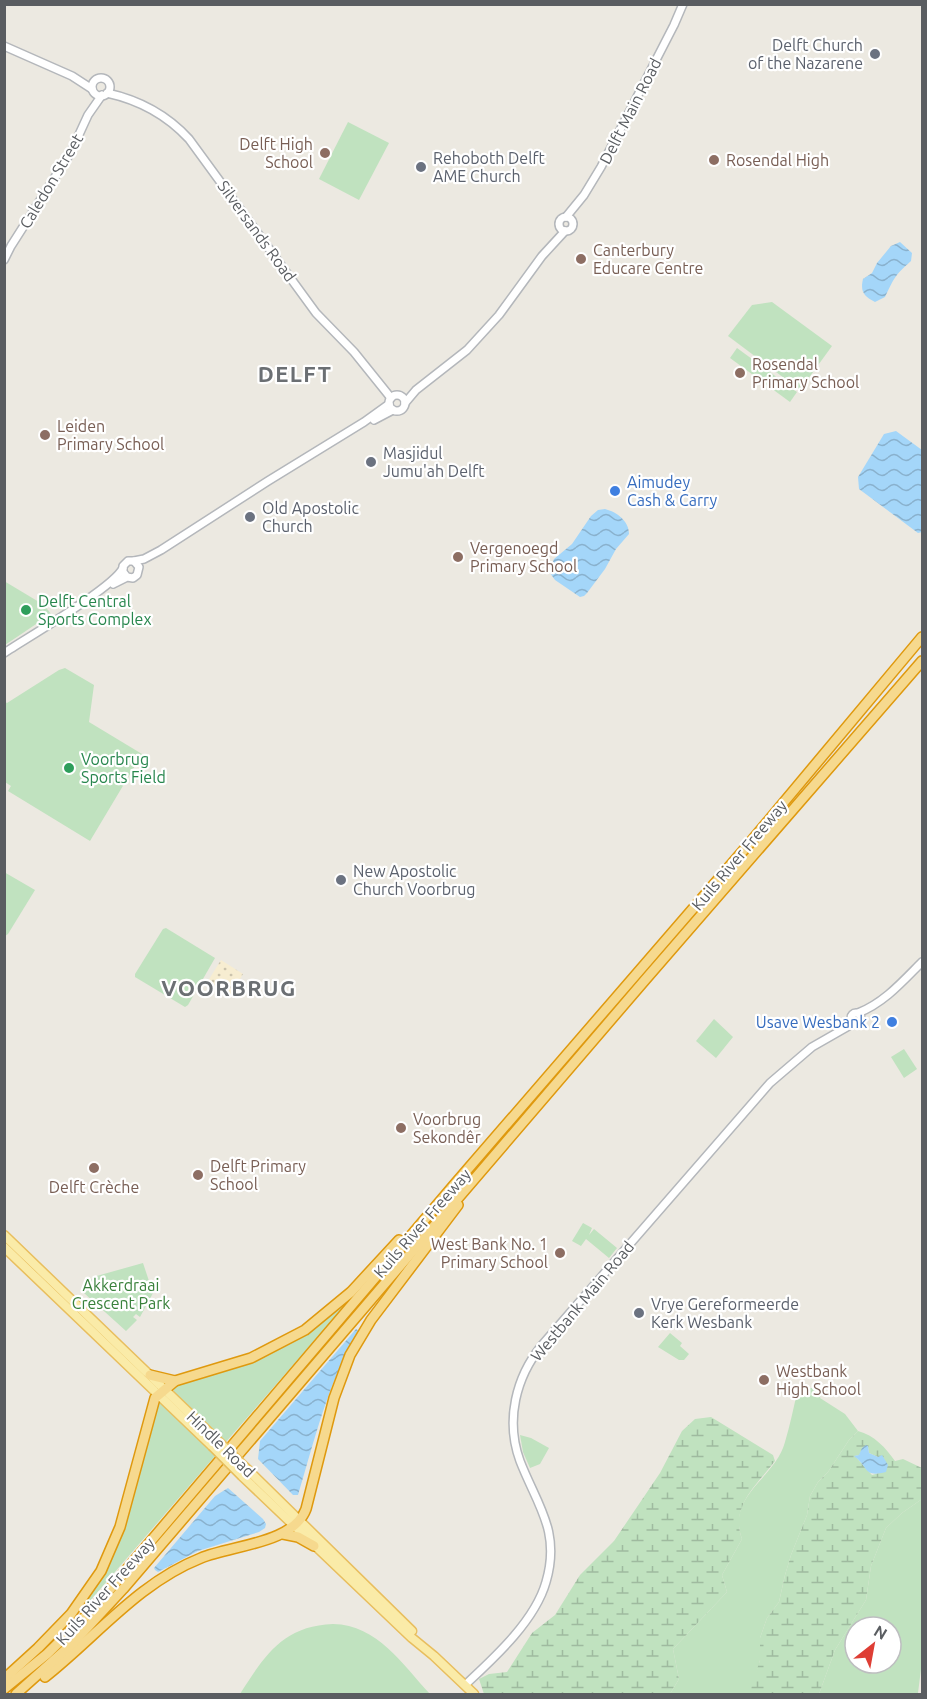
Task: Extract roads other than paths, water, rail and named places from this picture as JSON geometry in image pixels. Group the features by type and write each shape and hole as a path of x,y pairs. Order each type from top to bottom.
{"highway":[{"name":"Kuils River Freeway","path":"4,1689 47,1654 93,1609 454,1185 748,845 922,637"},
{"name":"Kuils River Freeway","path":"16,1695 96,1620 922,661"},
{"path":"283,1534 297,1523 306,1509 334,1398 350,1355 371,1320 456,1209 470,1184"},
{"path":"4,1679 71,1614 101,1571 120,1527 152,1404 162,1392 175,1381 251,1358 305,1330 351,1292 432,1203 454,1185"},
{"path":"150,1375 175,1381"},
{"path":"23,1695 132,1599 159,1579 184,1565 208,1555 283,1534 293,1535 314,1546"}],"main road":[{"name":"Hindle Road","path":"4,1235 150,1375 162,1392"},
{"name":"Hindle Road","path":"4,1246 162,1392 422,1641 434,1656"},
{"name":"Hindle Road","path":"297,1523 314,1546 474,1695"}],"street":[{"name":"Delft Main Road","path":"569,220 601,167 683,4"},
{"name":"Delft Main Road","path":"674,25 688,4"},
{"path":"4,46 72,76 93,90 106,91 103,78 95,80 72,76"},
{"name":"Caledon Street","path":"88,115 95,80"},
{"name":"Caledon Street","path":"4,260 71,152 88,115 106,91"},
{"name":"Silversands Road","path":"106,91 129,99 159,114 189,139 316,313 376,376 395,401"},
{"path":"4,653 100,590 119,575 128,561 144,559 162,550 268,481 364,422 371,421 395,401 423,385 479,338 499,315 562,230 560,220 569,220 571,229 562,230"},
{"name":"Caledon Street","path":"4,254 11,246"},
{"path":"100,590 127,577 135,576 162,550"},
{"path":"135,561 140,570"},
{"path":"123,568 127,577"},
{"name":"Westbank Main Road","path":"465,1685 524,1624 538,1602 549,1572 550,1540 546,1519 521,1463 514,1434 515,1402 528,1364 770,1083 798,1057 876,1004 922,965"}],"water":[{"path":"900,242 912,253 911,261 895,277 885,297 875,302 864,293 863,279 872,273 891,246"},
{"path":"896,431 922,450 922,532 918,533 859,489 858,477 884,434"},
{"path":"605,509 622,518 629,534 616,549 605,569 587,593 580,597 555,580 550,573 551,566 554,559 572,544 591,516 598,510"},
{"path":"356,1329 359,1331 339,1370 323,1411 298,1495 293,1495 258,1459 260,1441"},
{"path":"866,1445 869,1453 878,1457 882,1455 888,1465 886,1472 873,1474 854,1456 859,1455"},
{"path":"228,1488 263,1519 266,1524 265,1528 259,1532 198,1551 158,1572 155,1570 154,1568 215,1496"}],"place":[{"name":"Delft Church of the Nazarene","path":"875,54"},
{"name":"Delft High School","path":"325,153"},
{"name":"Rosendal High","path":"714,160"},
{"name":"Rehoboth Delft AME Church","path":"421,167"},
{"name":"Canterbury Educare Centre","path":"581,259"},
{"name":"Rosendal Primary School","path":"740,373"},
{"name":"Leiden Primary School","path":"45,435"},
{"name":"Masjidul Jumu'ah Delft","path":"371,462"},
{"name":"Aimudey Cash & Carry","path":"615,491"},
{"name":"Old Apostolic Church","path":"250,517"},
{"name":"Vergenoegd Primary School","path":"458,557"},
{"name":"Delft Central Sports Complex","path":"26,610"},
{"name":"Voorbrug Sports Field","path":"69,768"},
{"name":"New Apostolic Church Voorbrug","path":"341,880"},
{"name":"Usave Wesbank 2","path":"892,1022"},
{"name":"Voorbrug Sekondêr","path":"401,1128"},
{"name":"Delft Crèche","path":"94,1168"},
{"name":"Delft Primary School","path":"198,1175"},
{"name":"West Bank No. 1 Primary School","path":"560,1253"},
{"name":"Vrye Gereformeerde Kerk Wesbank","path":"639,1313"},
{"name":"Westbank High School","path":"764,1380"}],"district":[{"name":"DELFT","path":"295,373"},
{"name":"VOORBRUG","path":"229,987"}],"park label":[{"name":"Akkerdraai Crescent Park","path":"121,1294"}]}
